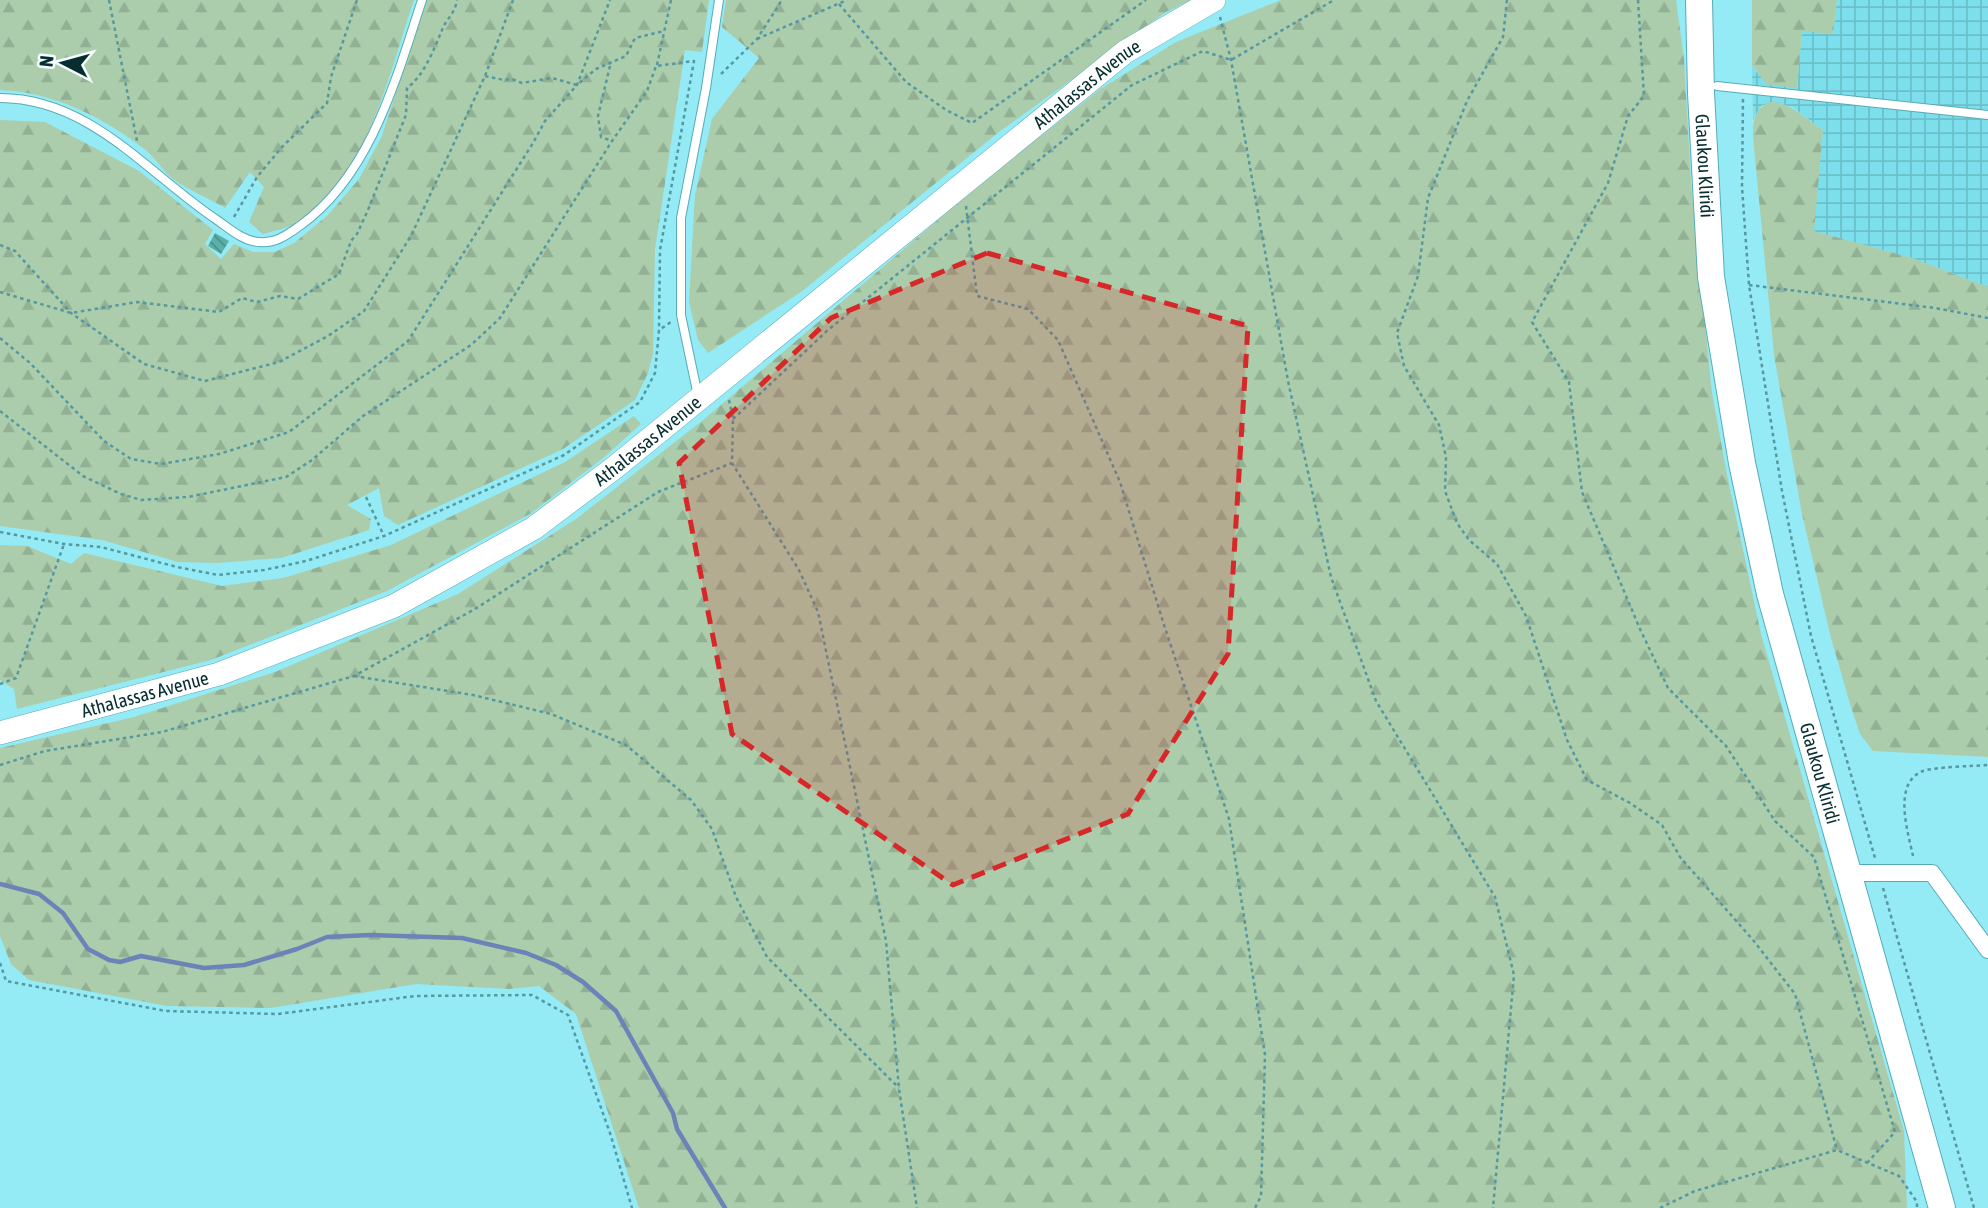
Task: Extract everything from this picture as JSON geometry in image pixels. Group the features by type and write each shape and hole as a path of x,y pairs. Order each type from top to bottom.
{"main road":[{"name":"Glaukou Kliridi","path":"1699,0 1711,277 1742,463 1770,594 1942,1208"},
{"name":"Glaukou Kliridi","path":"1714,0 1730,87 1721,332"},
{"name":"Athalassas Avenue","path":"0,733 219,674 394,606 534,528 614,468 1125,52 1216,6"}],"street":[{"path":"1847,873 1932,873 1988,950"}],"lane":[{"path":"0,98 22,98 60,110 104,132 140,158 197,207 243,238 258,242 276,241 321,210 351,174 372,136 422,0"},
{"path":"698,399 681,315 681,218 706,88 719,0"},
{"path":"1730,87 1988,115"}],"path":[{"path":"109,0 140,158"},
{"path":"228,228 257,177 282,147 327,103 331,78 357,0"},
{"path":"0,245 15,251 71,313 145,364 205,381 279,362 328,336 364,311 411,236 485,76 513,0"},
{"path":"576,85 610,0"},
{"path":"0,411 83,476 121,494 141,500 188,497 286,477 312,460 363,416 471,345 500,318 612,141 647,91 656,66 671,0"},
{"path":"706,88 757,39 782,0"},
{"path":"757,39 847,0"},
{"path":"839,4 906,82 946,110 972,123 1146,0"},
{"path":"733,419 828,330 1132,85 1203,51 1231,60 1334,0"},
{"path":"1507,0 1503,37 1467,102 1428,198 1418,276 1397,333 1404,366 1439,425 1446,457 1445,491 1457,523 1469,540 1497,564 1526,616 1567,740 1587,780 1630,803 1662,825 1680,857 1796,994 1837,1150"},
{"path":"1638,0 1644,96 1628,116 1608,183 1532,322 1569,382 1582,492 1668,688 1726,746 1776,821 1814,858 1895,1132 1867,1163"},
{"path":"1216,6 1231,60 1288,381 1331,577 1376,701 1495,897 1514,975 1493,1208"},
{"path":"0,338 30,363 104,441 131,458 161,464 219,454 289,432 408,341 545,121 576,85 596,69 626,56 635,38 664,31"},
{"path":"0,532 64,544 102,547 177,568 218,575 264,570 306,561 384,536 564,455 640,402 655,373 659,330 660,250 694,61 656,66"},
{"path":"611,64 598,116 601,137 612,141"},
{"path":"485,76 522,83 552,78 576,85"},
{"path":"1730,87 1742,187 1749,285 1782,491 1811,636 1974,1208"},
{"path":"962,182 978,296 1028,309 1058,340 1120,482 1164,625 1229,819 1265,1055 1261,1196 1255,1208"},
{"path":"1749,285 1935,308 1988,318"},
{"path":"0,292 71,313"},
{"path":"659,330 681,315"},
{"path":"719,382 729,402 733,419 732,463 799,570 818,612 886,941 900,1089 917,1208"},
{"path":"0,765 45,751 162,732 354,676 475,609 658,492 732,463"},
{"path":"366,497 384,536"},
{"path":"0,684 16,678 64,544"},
{"path":"354,676 473,695 551,714 626,745 691,800 712,829 736,897 767,957 900,1089"},
{"path":"1905,872 1913,856 1906,825 1905,796 1909,782 1923,771 1988,765"},
{"path":"0,963 6,981 166,1011 278,1014 415,996 533,995 568,1014 611,1136 632,1208"},
{"path":"1660,1208 1695,1191 1837,1150 1899,1176 1917,1202 1917,1208"}],"highlighted area":[{"path":"987,253 1248,326 1228,654 1128,814 953,885 732,734 679,463 831,318"}],"shaded area":[{"path":"1837,0 1988,0 1988,287 1912,258 1813,231 1823,130 1791,106 1762,105 1753,120 1752,65 1756,72 1797,88 1802,30 1833,34"}],"green space":[{"path":"0,0 414,0 372,124 340,181 319,205 294,224 263,234 249,222 264,187 250,172 225,208 173,179 147,151 96,118 59,101 0,90"},
{"path":"427,0 709,0 702,52 685,50 655,249 653,354 648,373 635,400 563,449 398,525 384,516 379,488 347,505 371,519 369,530 281,558 217,563 178,562 102,540 0,526 0,120 45,122 139,171 213,230 205,244 221,259 234,244 253,252 275,252 294,243 328,215 359,179 381,138"},
{"path":"726,0 1191,0 1166,12 999,132 801,292 708,353 698,340 689,302 695,195 712,119 759,58 722,27"},
{"path":"1281,0 1676,0 1684,59 1691,184 1712,393 1727,475 1761,634 1904,1131 1907,1208 639,1208 576,1014 539,986 509,989 416,984 271,1008 167,1006 29,980 11,964 0,936 0,748 134,717 275,672 458,594 576,519 702,421 979,185 1099,90 1176,42"},
{"path":"1752,0 1837,0 1833,34 1802,31 1797,88 1767,85 1752,65"},
{"path":"1770,102 1792,108 1823,130 1814,231 1912,258 1988,287 1988,757 1873,751 1860,734 1851,707 1831,638 1802,514 1774,355 1753,137 1754,121 1758,112"},
{"path":"634,416 641,424 602,459 530,514 387,591 211,660 17,709 14,689 0,680 0,545 27,546 71,564 84,553 222,586 283,578 391,545 565,462"}],"building":[{"path":"215,233 229,241 221,254 208,246"}],"waterway":[{"path":"0,884 39,894 63,913 88,949 109,960 120,962 141,956 204,968 244,965 327,937 370,935 462,938 526,953 556,965 583,982 616,1011 673,1113 677,1129 725,1208"}]}
